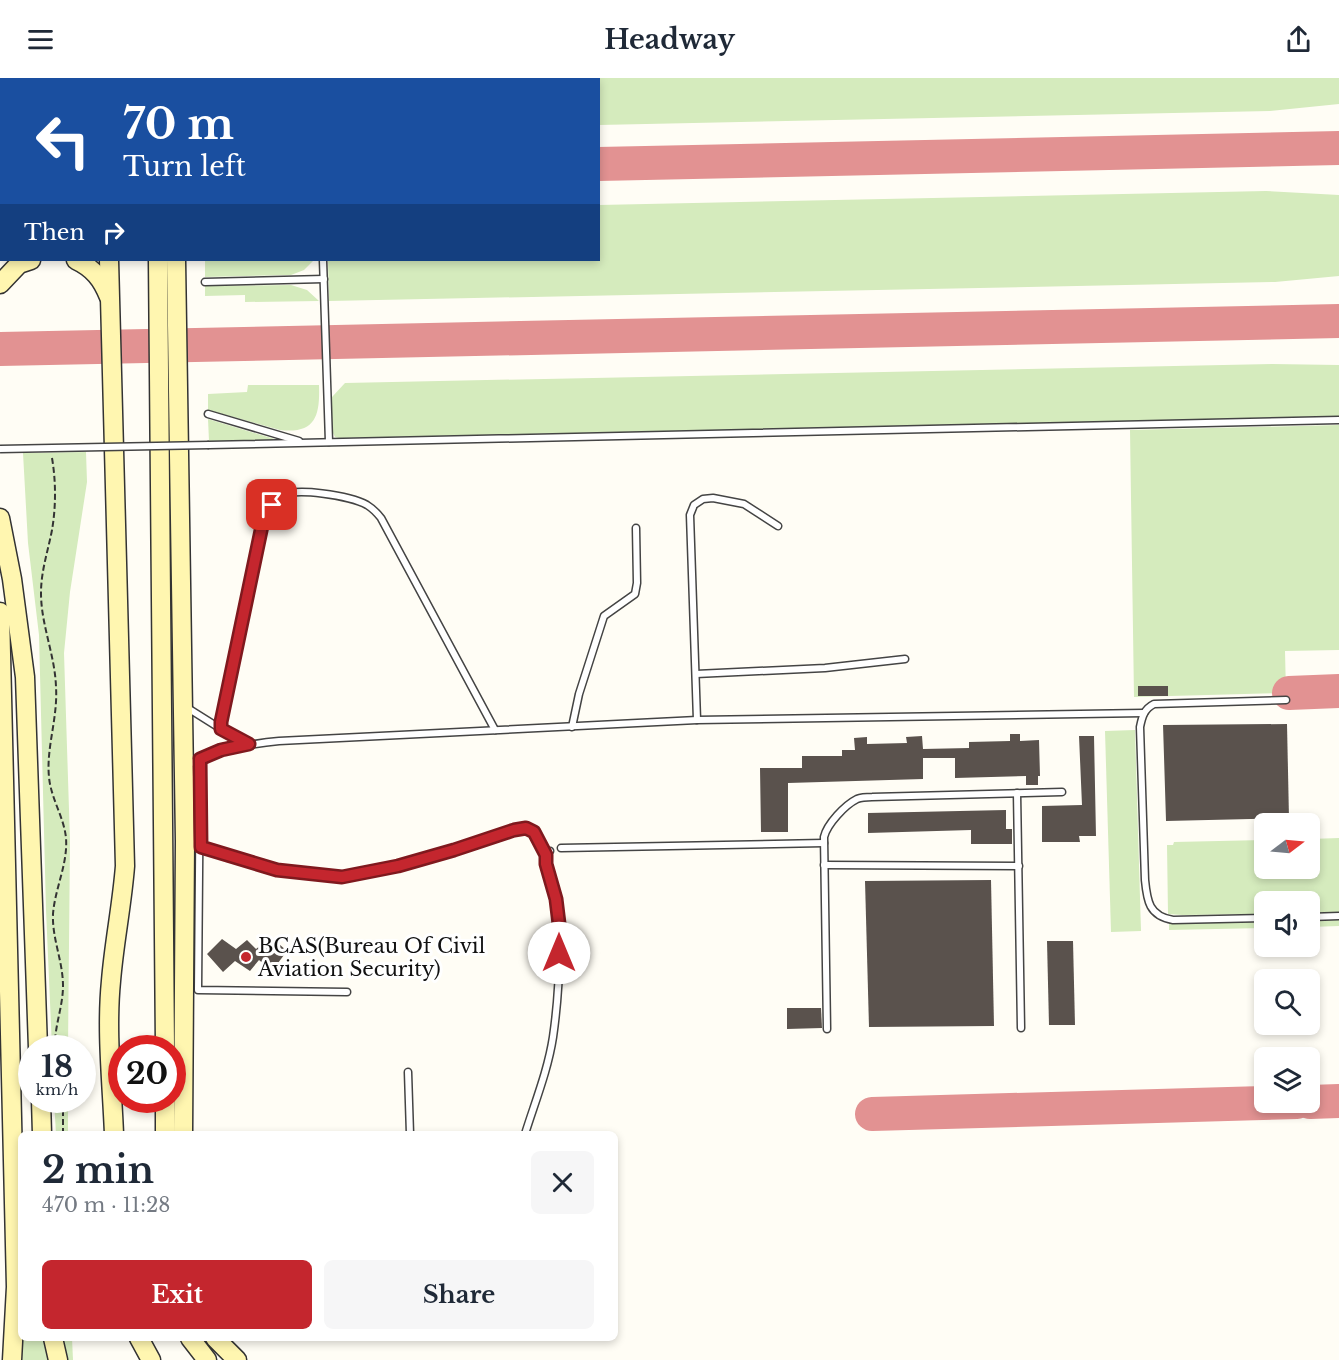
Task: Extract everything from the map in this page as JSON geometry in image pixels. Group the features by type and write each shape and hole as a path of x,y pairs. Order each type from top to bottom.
{"main road":[{"path":"0,284 19,264 28,261"},
{"path":"78,261 94,271 105,286 111,303"},
{"path":"109,261 125,866 111,981 114,1131"},
{"path":"158,261 165,1035"},
{"path":"176,261 183,705 192,763 183,1131"},
{"path":"0,518 15,601 25,677 38,1035"},
{"path":"0,612 3,956 16,1287 12,1360"},
{"path":"41,1113 42,1131"},
{"path":"165,1113 165,1131"},
{"path":"54,1341 58,1360"},
{"path":"141,1341 151,1360"},
{"path":"192,1341 207,1360"},
{"path":"217,1341 237,1360"}],"lane":[{"path":"323,261 328,442"},
{"path":"205,282 324,279"},
{"path":"208,414 304,443"},
{"path":"0,449 1339,420"},
{"path":"221,729 263,521 280,496 291,492 305,492 356,500 370,506 381,518 495,730"},
{"path":"697,720 690,515 694,505 703,499 713,498 744,504 778,526"},
{"path":"572,727 579,694 604,616 635,594 638,583 636,528"},
{"path":"696,674 825,668 905,659"},
{"path":"1254,918 1173,920 1159,916 1153,911 1145,880 1140,728 1148,707 1162,703 1286,700"},
{"path":"183,705 249,744"},
{"path":"347,992 198,990 201,847 192,763 221,750 249,744 495,730 697,720 1144,713"},
{"path":"827,1029 825,831 849,805 863,798 1062,792"},
{"path":"1017,793 1021,1028"},
{"path":"201,847 277,870 342,877 398,866 514,830 526,828 534,832 548,853 546,864 556,899 560,932 553,1038 526,1131"},
{"path":"561,848 824,843"},
{"path":"824,865 1018,866"},
{"path":"1320,917 1339,916"},
{"path":"408,1071 410,1131"}],"path":[{"path":"51,453 54,477 54,515 43,570 42,606 54,663 56,687 56,716 49,759 49,777 65,828 66,848 53,914 54,943 63,987 55,1035"},
{"path":"63,1113 63,1131"}],"green space":[{"path":"600,78 1339,78 1339,104 1270,111 600,125"},
{"path":"1266,191 1339,195 1339,276 1275,282 329,301 328,261 600,261 600,205"},
{"path":"205,261 313,261 304,270 291,275 205,277"},
{"path":"291,285 307,290 319,301 245,302 245,295 205,296 205,286"},
{"path":"1272,364 1339,365 1339,417 339,438 335,437 331,429 332,397 345,383"},
{"path":"248,385 319,385 317,413 308,425 301,429 280,430 208,410 208,394 247,392"},
{"path":"208,419 281,441 209,441"},
{"path":"1339,425 1339,650 1285,651 1286,693 1134,697 1130,430"},
{"path":"86,452 87,482 70,592 64,653 70,841 68,1035 51,1035 39,635 28,543 23,453"},
{"path":"1135,730 1141,931 1111,932 1105,731"},
{"path":"1339,838 1339,912 1320,913 1320,891 1254,891 1254,914 1168,914 1167,845 1173,845 1174,842 1254,840 1254,879 1320,879 1320,839"},
{"path":"1339,919 1339,926 1320,927 1320,920"},
{"path":"1254,921 1254,928 1169,930 1169,923"},
{"path":"55,1113 68,1113 68,1131 56,1131"},
{"path":"20,1341 72,1341 73,1360 17,1360"}],"building":[{"path":"1138,686 1168,686 1168,696 1138,696"},
{"path":"1287,724 1289,813 1254,813 1254,819 1166,821 1163,725"},
{"path":"1010,734 1020,734 1020,741 1039,740 1038,785 1026,785 1026,776 955,778 955,758 923,758 923,779 788,783 788,832 761,832 760,768 802,768 802,756 842,756 842,750 855,750 854,738 867,737 867,744 907,743 906,737 922,736 923,749 969,748 969,742 1010,741"},
{"path":"1079,736 1094,736 1096,836 1079,836 1080,842 1042,842 1042,806 1082,805"},
{"path":"1006,810 1006,829 1012,829 1012,844 971,844 971,830 868,833 868,813"},
{"path":"991,880 994,1026 869,1027 865,881"},
{"name":"BCAS(Bureau Of Civil Aviation Security)","path":"271,937 287,951 272,971 259,960 250,971 235,961 223,972 207,954 222,939 236,949 247,940 256,949"},
{"path":"1047,941 1073,941 1075,1025 1049,1025"},
{"path":"787,1008 821,1008 822,1028 787,1029"}],"taxiway":[{"path":"600,164 1339,148"},
{"path":"0,349 1339,321"},
{"path":"1289,693 1339,691"},
{"path":"1320,1102 1339,1101"},
{"path":"872,1114 1254,1103"}],"place":[{"name":"BCAS(Bureau Of Civil Aviation Security)","path":"246,957"}],"route":[{"path":"272,505 263,521 221,722 221,729 249,744 221,750 200,759 201,847 277,870 342,877 398,866 526,828 534,832 546,855 546,864 556,899 560,932 559,953"}]}
